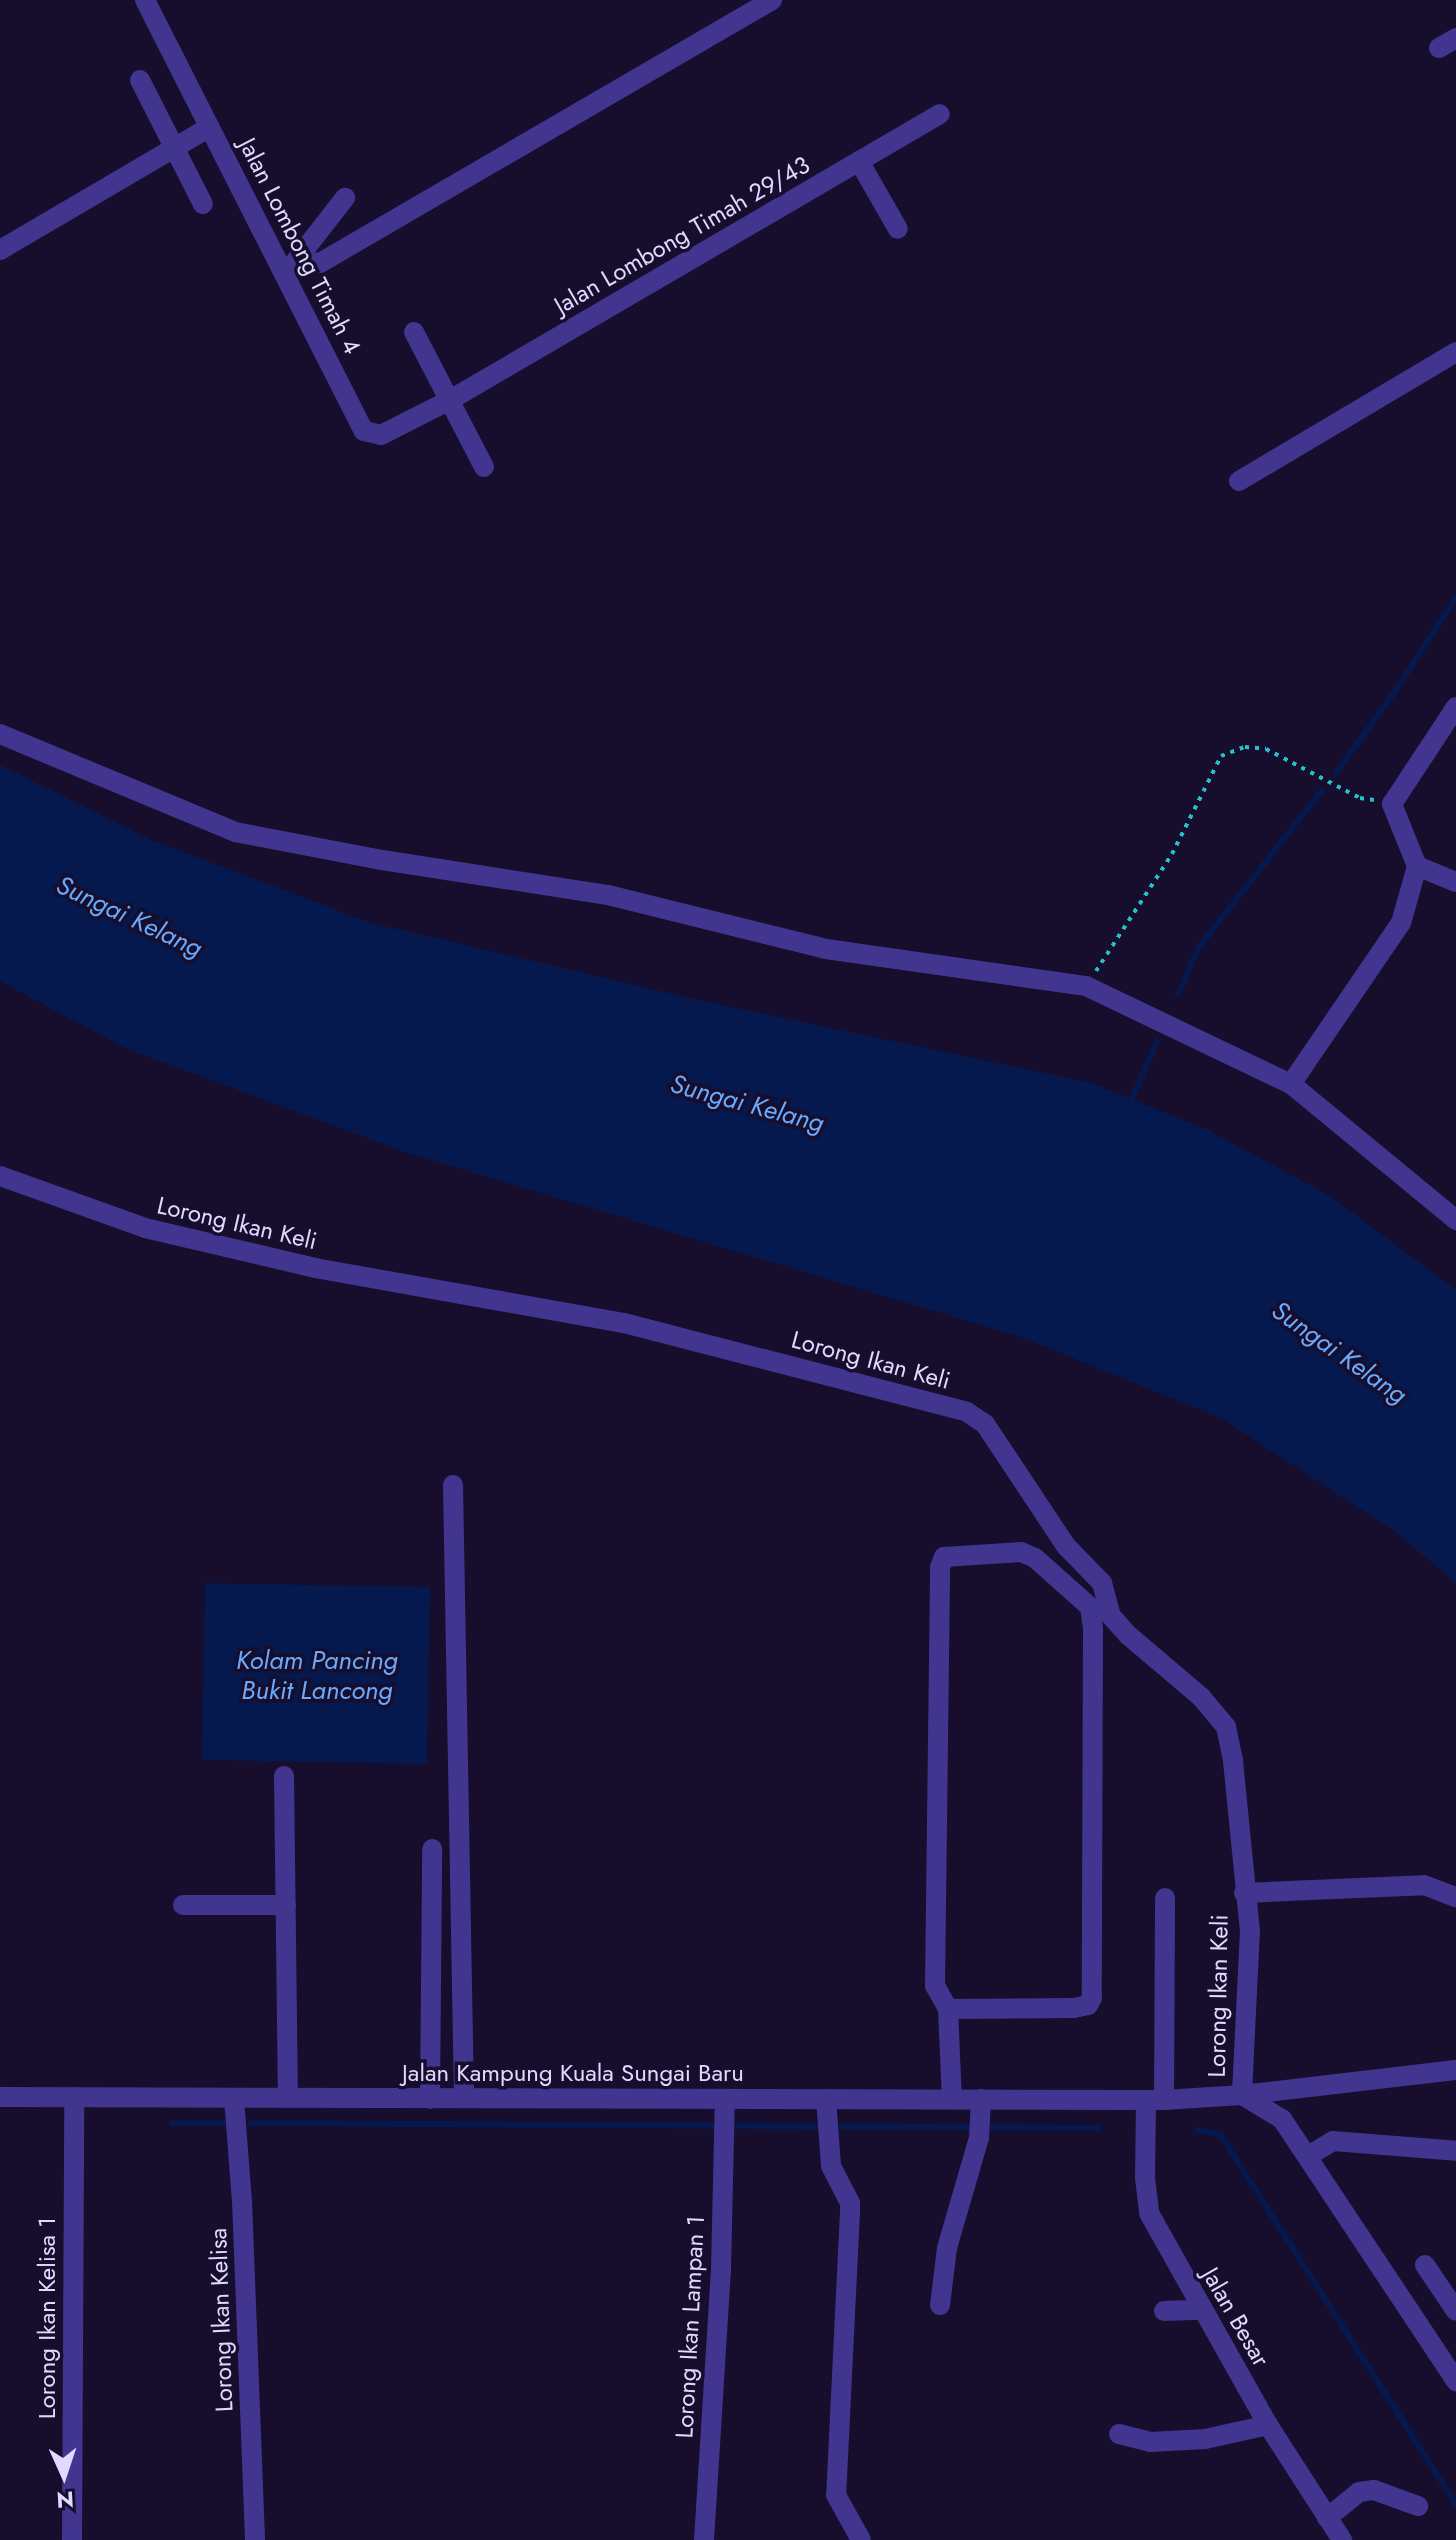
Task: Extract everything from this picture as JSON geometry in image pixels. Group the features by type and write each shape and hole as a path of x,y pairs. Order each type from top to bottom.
{"street":[{"name":"Jalan Lombong Timah 4","path":"145,0 210,127 292,267 364,431 381,435 450,400"},
{"path":"292,267 320,263 772,0"},
{"path":"140,80 203,204"},
{"name":"Jalan Lombong Timah 29/43","path":"450,400 940,114"},
{"path":"0,250 210,127"},
{"path":"859,161 898,229"},
{"path":"292,267 345,198"},
{"path":"414,332 484,467"},
{"path":"1239,481 1456,352"},
{"path":"1291,1084 1401,923 1417,866 1392,804 1453,711"},
{"path":"0,734 235,832 382,860 608,895 826,949 1086,986 1291,1084 1456,1220"},
{"path":"1417,866 1456,882"},
{"name":"Lorong Ikan Keli","path":"0,1176 145,1228 315,1268 624,1323 967,1412 985,1424 1066,1546 1102,1583 1111,1616 1128,1635 1201,1697 1226,1727 1233,1761 1250,1930 1242,2095"},
{"path":"453,1485 464,2096"},
{"path":"948,2009 1074,2008 1088,2005 1092,1998 1093,1629 1090,1607 1035,1558 1021,1552 944,1557 940,1567 935,1986 948,2009 952,2099"},
{"path":"284,1776 288,2098"},
{"path":"430,2099 432,1849"},
{"path":"1244,1893 1424,1885 1456,1897"},
{"name":"Jalan Besar","path":"1165,1898 1155,2100 1145,2178 1149,2213 1200,2310 1268,2425 1342,2540"},
{"path":"183,1905 286,1905"},
{"path":"1242,2095 1456,2070"},
{"name":"Lorong Ikan Keli","path":"1155,2100 1242,2095 1282,2119 1452,2367"},
{"name":"Jalan Kampung Kuala Sungai Baru","path":"0,2097 430,2099 464,2096 590,2100 726,2118 827,2113 952,2099 980,2114 1155,2100"},
{"name":"Lorong Ikan Kelisa 1","path":"72,2540 74,2097"},
{"name":"Lorong Ikan Kelisa","path":"234,2098 242,2201 255,2540"},
{"path":"827,2113 831,2166 850,2203 836,2495 861,2540"},
{"path":"940,2305 947,2248 980,2114"},
{"name":"Lorong Ikan Lampan 1","path":"704,2540 726,2118"},
{"path":"1308,2156 1333,2141 1456,2151"},
{"path":"1425,2265 1456,2311"},
{"path":"1164,2311 1200,2310"},
{"path":"1119,2434 1150,2442 1205,2439 1268,2425"},
{"path":"1327,2518 1359,2492 1374,2490 1418,2506"}],"path":[{"path":"1086,986 1172,854 1221,756 1245,747 1266,749 1360,798 1392,804"}],"water":[{"name":"Sungai Kelang","path":"0,765 152,840 368,922 694,999 1092,1083 1208,1130 1330,1196 1456,1290 1456,1583 1398,1534 1223,1419 1024,1338 408,1153 127,1049 0,981"},
{"name":"Kolam Pancing Bukit Lancong","path":"205,1583 430,1587 427,1764 202,1760"}],"waterway":[{"path":"1336,773 1398,687 1456,597"},
{"path":"1178,994 1199,947 1322,790"},
{"path":"1132,1099 1157,1041"},
{"path":"172,2123 232,2123"},
{"path":"251,2123 1099,2128"},
{"path":"1197,2130 1220,2134 1456,2505"}]}
